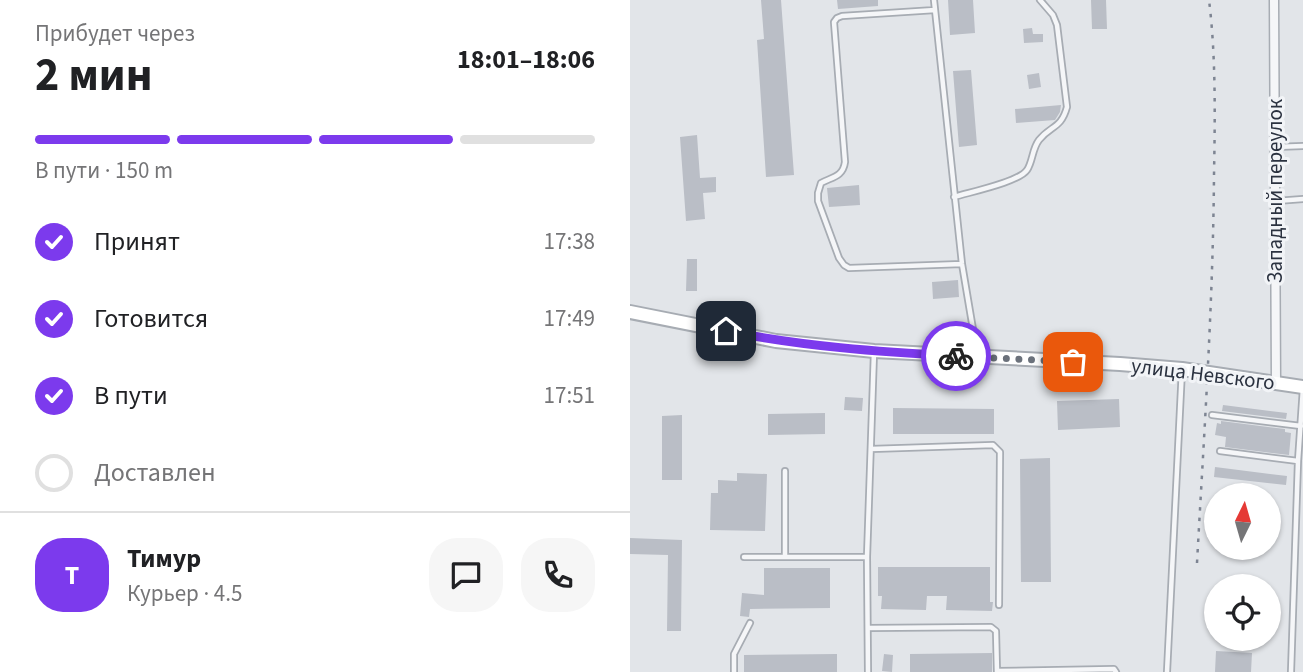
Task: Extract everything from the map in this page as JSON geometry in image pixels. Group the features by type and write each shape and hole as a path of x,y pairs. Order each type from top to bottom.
{"main road":[{"name":"улица Невского","path":"630,312 776,341 978,358 1120,363 1182,369 1303,387"}],"street":[{"name":"Западный переулок","path":"1275,0 1276,383"}],"lane":[{"path":"934,0 962,264 978,358"},
{"path":"954,197 1020,177 1028,167 1038,142 1059,125 1065,115 1067,107 1057,25 1053,15 1040,0"},
{"path":"935,9 842,16 834,22 845,162 840,174 821,183 818,201 839,258 849,268 962,264"},
{"path":"1275,147 1303,146"},
{"path":"1275,201 1303,199"},
{"path":"868,672 867,557 874,351"},
{"path":"1167,672 1182,369"},
{"path":"1291,672 1303,387"},
{"path":"1212,415 1301,426"},
{"path":"871,449 993,445 1000,452 999,604"},
{"path":"1220,451 1298,461"},
{"path":"785,471 785,557"},
{"path":"744,557 867,557"},
{"path":"734,672 734,654 750,623"},
{"path":"868,628 991,627 996,631 997,672 1114,669 1116,672"}],"building":[{"path":"761,0 781,0 794,175 766,177 757,40 764,39"},
{"path":"837,0 878,0 878,6 838,9"},
{"path":"948,0 973,0 975,33 950,35"},
{"path":"1091,0 1106,0 1107,29 1092,29"},
{"path":"1032,28 1033,34 1043,34 1043,42 1024,43 1023,29"},
{"path":"971,70 977,145 959,147 953,71"},
{"path":"1039,73 1041,87 1029,89 1027,75"},
{"path":"1061,105 1055,120 1016,123 1015,109"},
{"path":"697,135 700,178 716,177 716,192 703,193 705,219 686,221 680,137"},
{"path":"859,185 860,205 829,207 827,188"},
{"path":"687,259 697,259 697,291 686,291"},
{"path":"958,280 959,297 933,299 932,282"},
{"path":"845,397 863,398 862,411 844,410"},
{"path":"1119,399 1120,427 1058,430 1057,401"},
{"path":"1223,405 1287,413 1286,419 1222,411"},
{"path":"893,408 994,409 994,434 893,434"},
{"path":"825,413 825,434 768,435 768,414"},
{"path":"682,415 682,480 662,480 662,416"},
{"path":"1221,421 1285,429 1285,432 1291,433 1289,455 1225,447 1226,437 1215,435 1217,423 1221,424"},
{"path":"1050,458 1051,582 1021,582 1020,459"},
{"path":"1215,467 1287,476 1286,485 1214,477"},
{"path":"737,473 767,474 765,531 710,530 711,493 718,493 718,480 737,481"},
{"path":"630,538 682,540 681,631 667,631 668,555 630,554"},
{"path":"878,567 990,567 992,611 946,610 947,596 927,596 926,610 881,609"},
{"path":"764,568 830,568 830,608 750,609 749,617 740,616 742,593 764,595"},
{"path":"1216,651 1252,653 1251,672 1215,672"},
{"path":"992,653 992,672 910,672 910,654"},
{"path":"837,654 837,672 744,672 744,655"},
{"path":"884,654 893,655 892,672 882,671"}],"railway":[{"path":"1197,563 1208,369 1215,132 1209,0"}],"way so far":[{"path":"956,356 1073,362"}],"route":[{"path":"726,331 776,341 956,356"}]}
